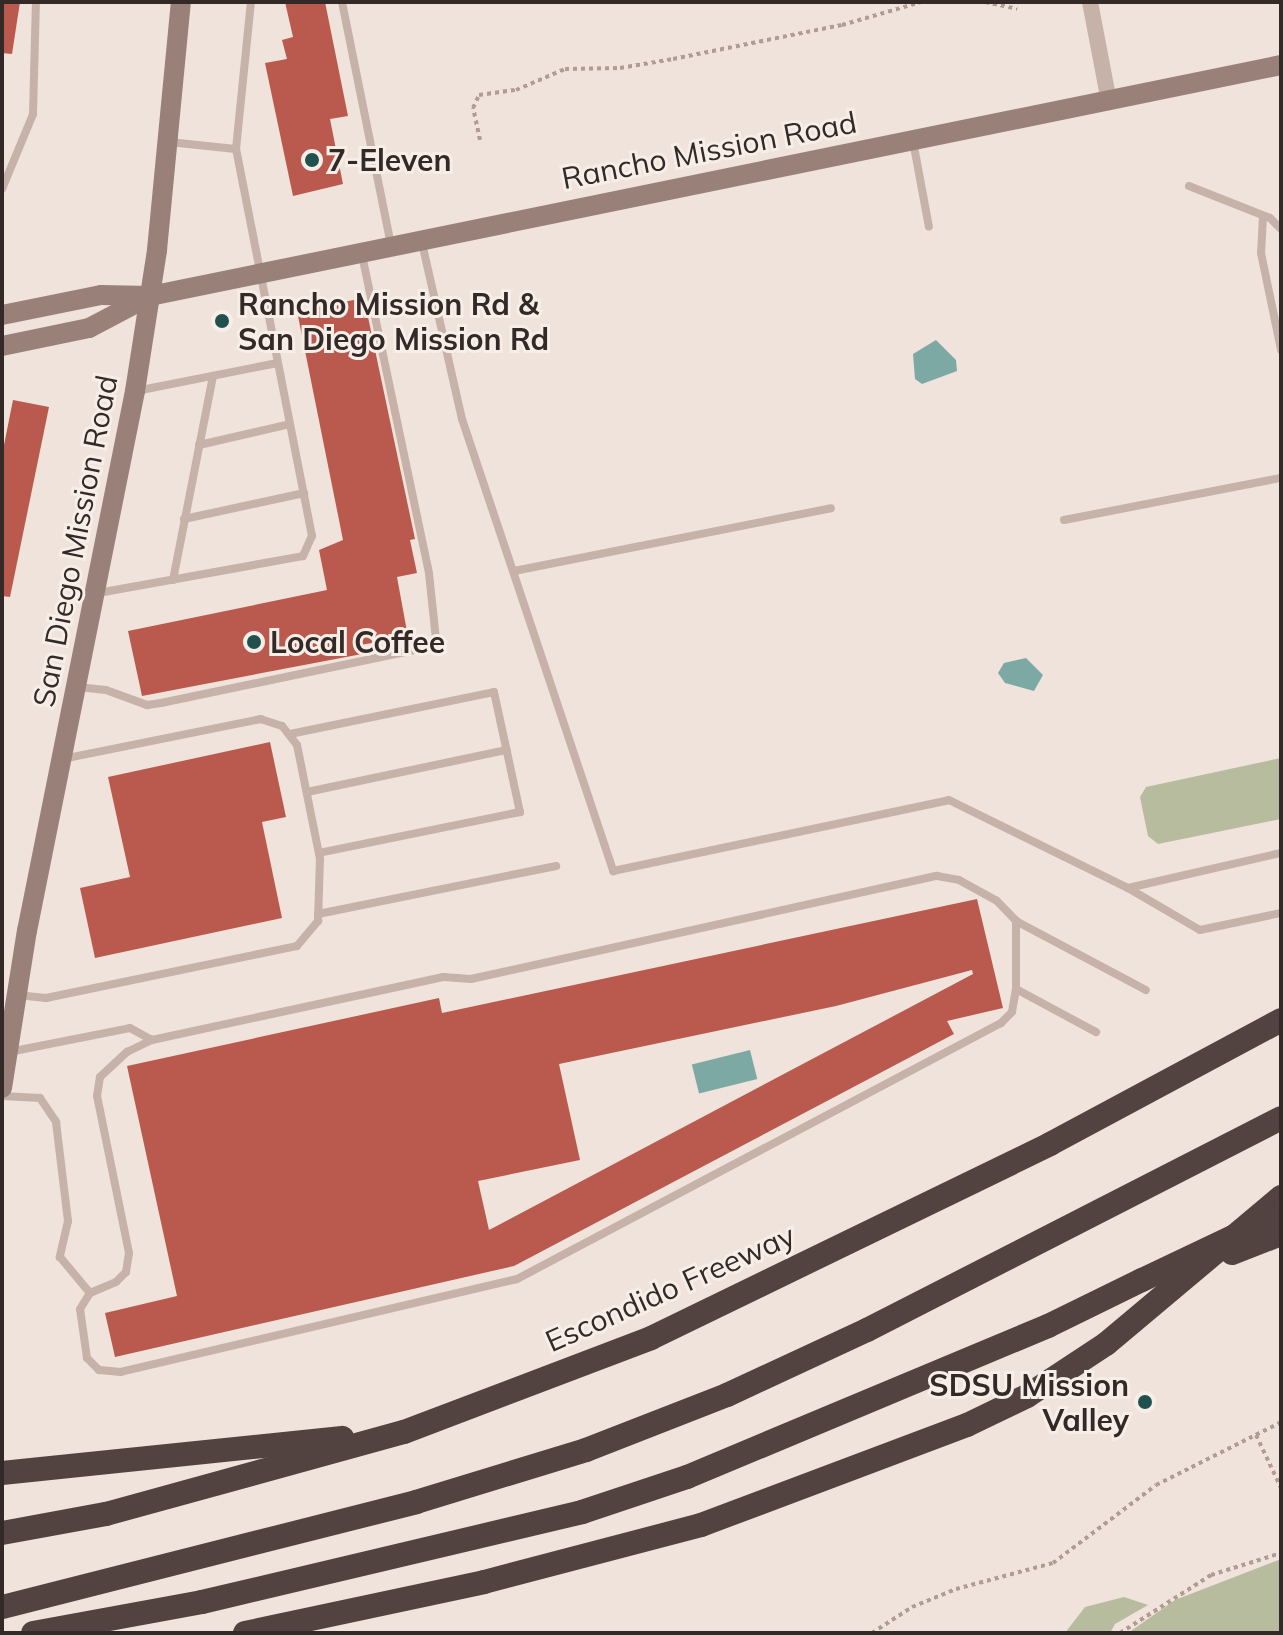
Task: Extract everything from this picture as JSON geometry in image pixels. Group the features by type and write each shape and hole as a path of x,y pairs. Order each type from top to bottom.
{"highway":[{"name":"Escondido Freeway","path":"2,1533 106,1514 404,1432 651,1338 1050,1144 1281,1020"},
{"path":"2,1607 416,1502 586,1450 727,1395 1068,1230 1281,1118"},
{"path":"245,1633 484,1582 701,1525 967,1425 1067,1371 1281,1197"},
{"path":"33,1633 202,1602 582,1512 687,1477 1048,1326 1281,1214"},
{"path":"1142,1280 1281,1234"},
{"path":"2,1473 404,1432"}],"main road":[{"name":"San Diego Mission Road","path":"2,1088 17,995 98,593 135,391 150,296 181,2"},
{"name":"Rancho Mission Road","path":"2,315 101,295 150,296 391,244 1281,65"},
{"name":"Rancho Mission Road","path":"2,346 89,328 150,296"}],"street":[{"path":"1090,2 1109,102"}],"lane":[{"path":"2,189 33,114 36,2"},
{"path":"98,593 303,556 312,536 236,149 251,2"},
{"path":"342,2 391,244"},
{"path":"913,140 929,227"},
{"path":"167,142 236,149"},
{"path":"1189,186 1263,216 1281,229"},
{"path":"1263,216 1261,253 1281,350"},
{"path":"421,238 462,419 613,871 949,800 1128,888 1200,930 1281,913"},
{"path":"78,687 106,690 147,705 425,648 436,639 433,591 361,251"},
{"path":"135,391 277,363"},
{"path":"173,580 213,376"},
{"path":"199,445 290,424"},
{"path":"1064,520 1281,478"},
{"path":"184,519 304,493"},
{"path":"514,571 831,508"},
{"path":"63,759 261,719 290,734 494,692 520,812 319,853"},
{"path":"17,995 46,998 297,946 313,932 318,914 319,853 307,792 290,734"},
{"path":"307,792 507,750"},
{"path":"1128,888 1281,853"},
{"path":"318,914 556,866"},
{"path":"1016,921 1016,989 1012,1012 1001,1023 517,1279 121,1372 99,1370 87,1358 80,1309 90,1293 116,1282 126,1272 129,1253 97,1096 100,1077 118,1058 152,1040 443,977 471,979 937,876 959,880 997,901 1016,921 1146,990"},
{"path":"1016,989 1096,1032"},
{"path":"8,1052 130,1028 152,1040"},
{"path":"2,1096 40,1098 56,1122 68,1221 60,1257 90,1293"}],"path":[{"path":"480,140 473,108 479,95 516,90 565,69 620,68 673,59 842,25 921,2"},
{"path":"985,2 1017,9"},
{"path":"872,1633 912,1607 956,1589 1053,1563 1156,1485 1281,1422"},
{"path":"1256,1435 1281,1488"},
{"path":"1120,1633 1211,1575 1281,1553"}],"green space":[{"path":"1281,758 1281,819 1158,844 1148,836 1140,797 1146,787"},
{"path":"1281,1559 1281,1633 1128,1633 1175,1600"},
{"path":"1124,1597 1148,1605 1115,1624 1110,1633 1065,1633 1085,1607"}],"water":[{"path":"936,340 956,360 957,371 922,384 915,379 913,354"},
{"path":"1026,658 1043,675 1034,691 1005,683 998,673 1004,663"},
{"path":"750,1050 757,1079 699,1094 692,1065"}],"building":[{"path":"2,2 20,2 12,54 2,53"},
{"path":"285,2 325,2 348,116 330,119 343,184 293,196 265,63 287,59 282,40 293,37"},
{"path":"364,298 415,539 410,540 417,573 397,577 408,637 360,645 362,654 142,696 128,631 327,590 319,550 343,540 297,311"},
{"path":"13,400 49,407 10,597 2,596 2,455"},
{"path":"270,742 286,817 262,822 282,918 95,958 80,888 130,877 108,777"},
{"path":"977,899 1003,1008 947,1021 954,1034 514,1266 115,1357 105,1313 177,1296 127,1066 439,998 442,1013","holes":["972,970 973,974 489,1230 478,1181 580,1160 559,1064 836,1006"]}],"place":[{"name":"7-Eleven","path":"312,160"},
{"name":"Rancho Mission Rd & San Diego Mission Rd","path":"222,321"},
{"name":"Local Coffee","path":"254,642"},
{"name":"SDSU Mission Valley","path":"1145,1402"}]}
